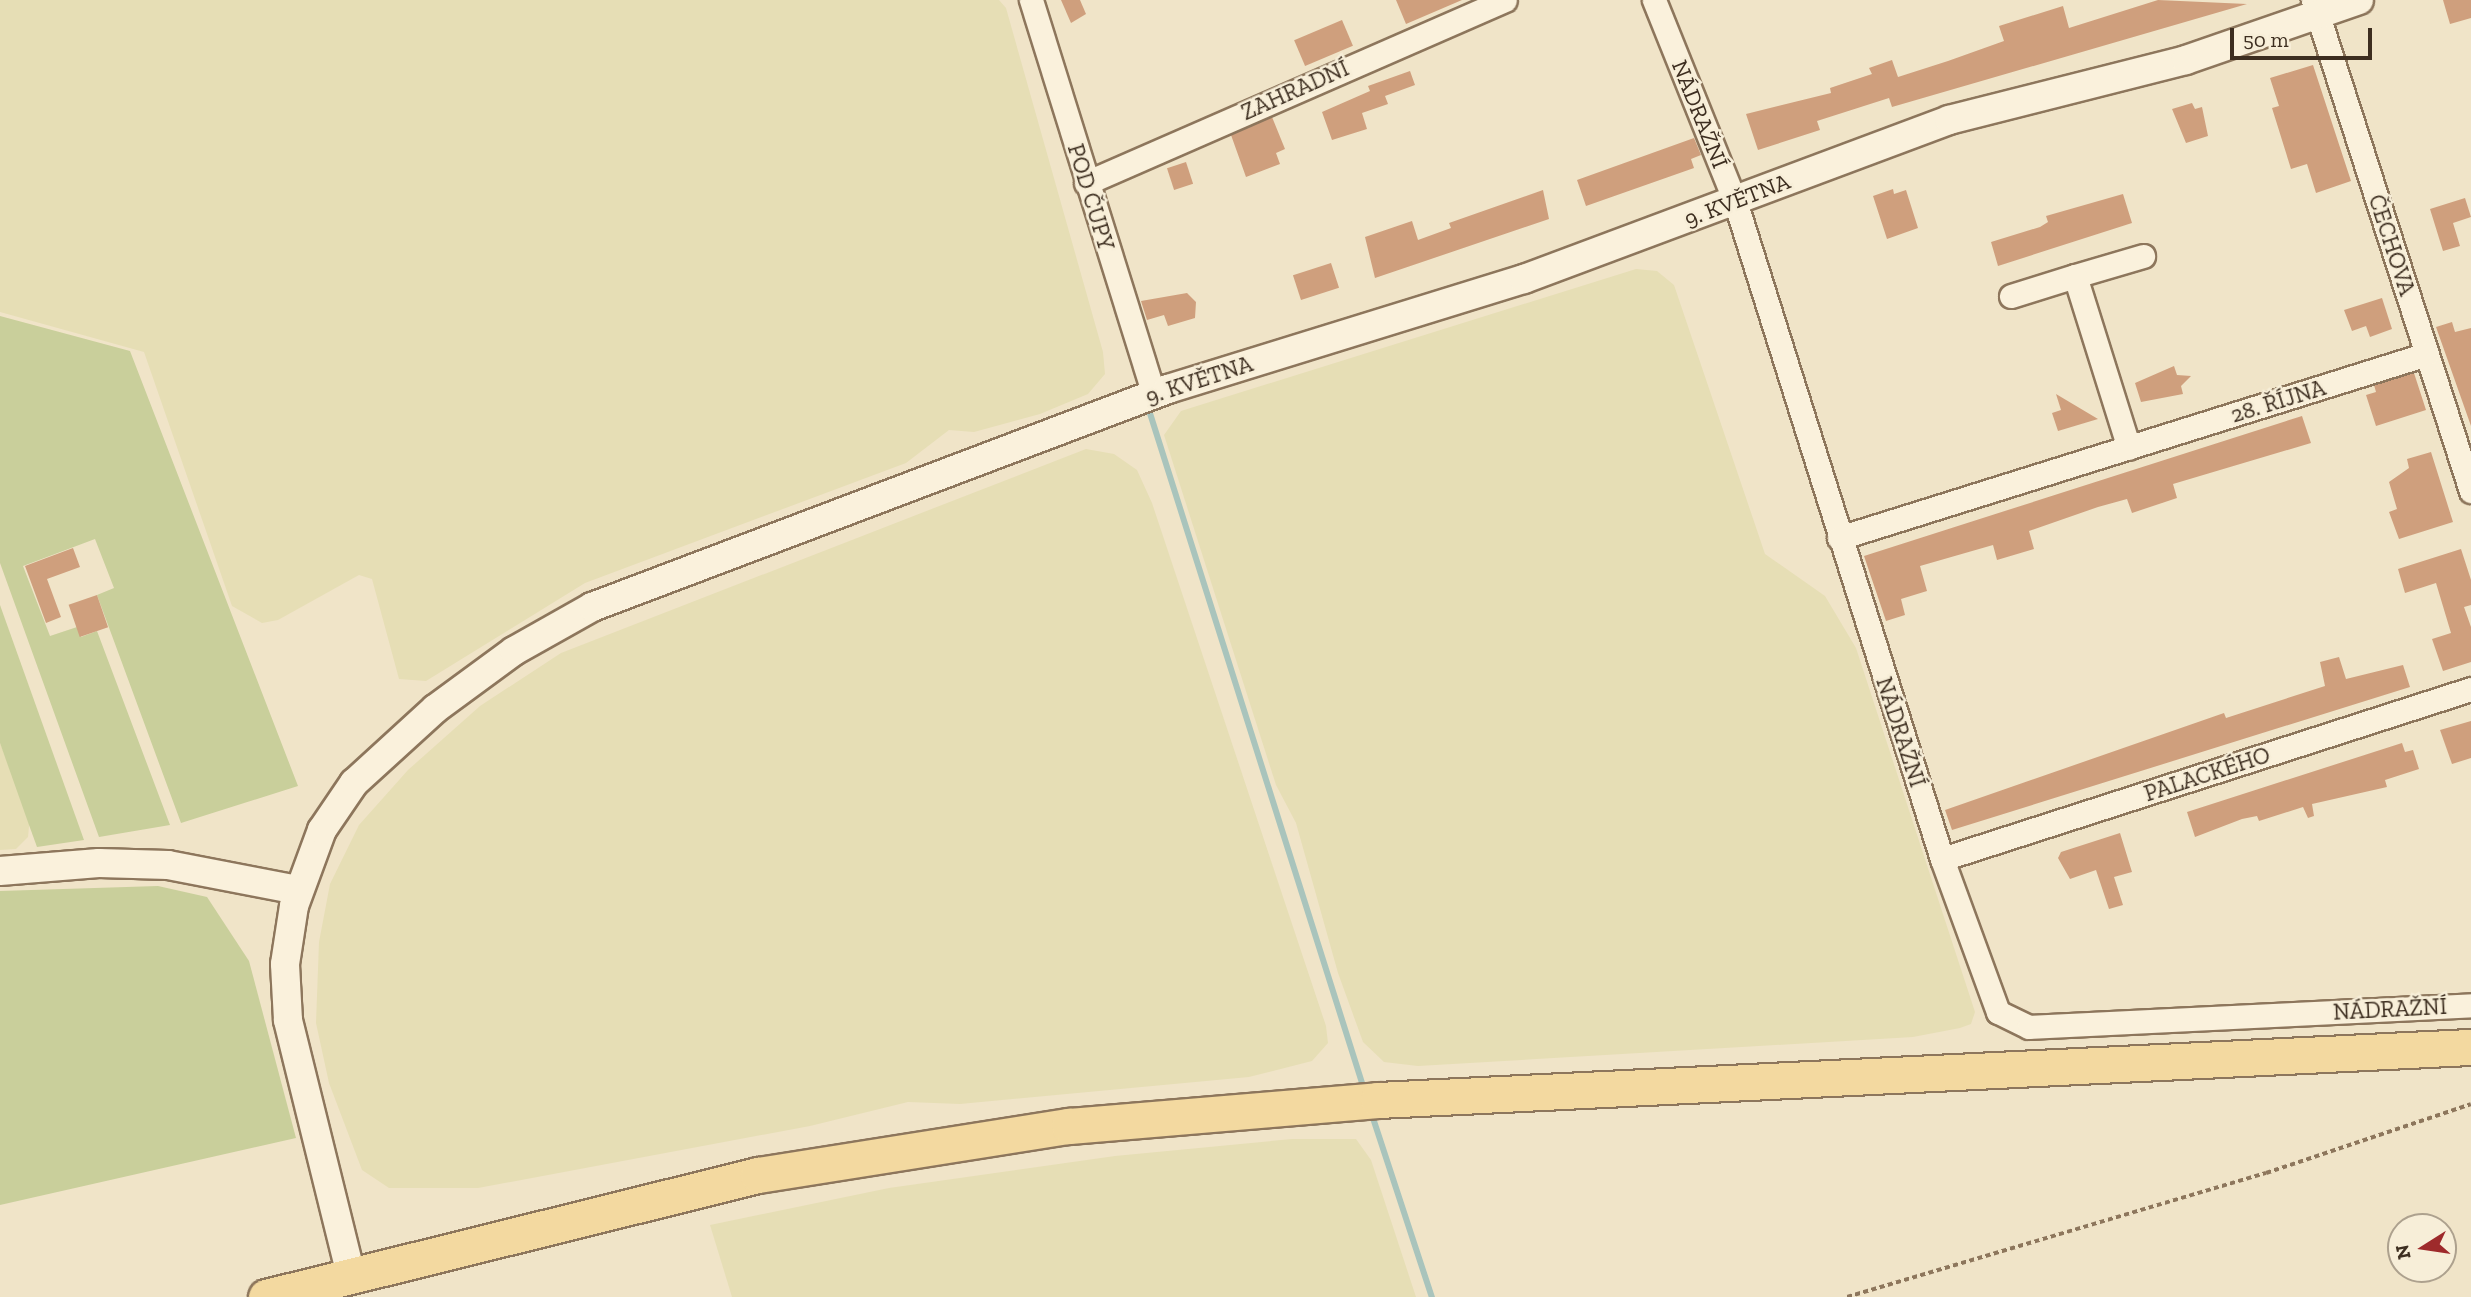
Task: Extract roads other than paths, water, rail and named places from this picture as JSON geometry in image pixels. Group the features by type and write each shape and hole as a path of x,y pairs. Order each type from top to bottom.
{"main road":[{"path":"266,1297 354,1286 794,1168 1069,1126 1365,1101 2471,1046"}],"street":[{"name":"POD ČUPY","path":"1031,0 1154,394"},
{"name":"ZAHRADNÍ","path":"1086,183 1505,0"},
{"name":"NÁDRAŽNÍ","path":"1654,0 1735,201 1839,538 1987,992 2013,1023 2029,1027 2471,1005"},
{"name":"9. KVĚTNA","path":"354,1286 288,1020 285,964 298,890 322,830 361,776 435,709 548,629 593,607 1154,394 1478,295 1949,120 2186,60 2316,8 2358,0"},
{"name":"ČECHOVA","path":"2316,8 2471,491"},
{"path":"2011,296 2143,256"},
{"path":"2075,276 2129,447"},
{"name":"28. ŘÍJNA","path":"1839,538 2427,354"},
{"name":"PALACKÉHO","path":"1942,859 2471,689"},
{"path":"0,871 99,863 168,865 298,890"}],"waterway":[{"path":"1148,407 1364,1089"},
{"path":"1371,1112 1432,1297"}]}
